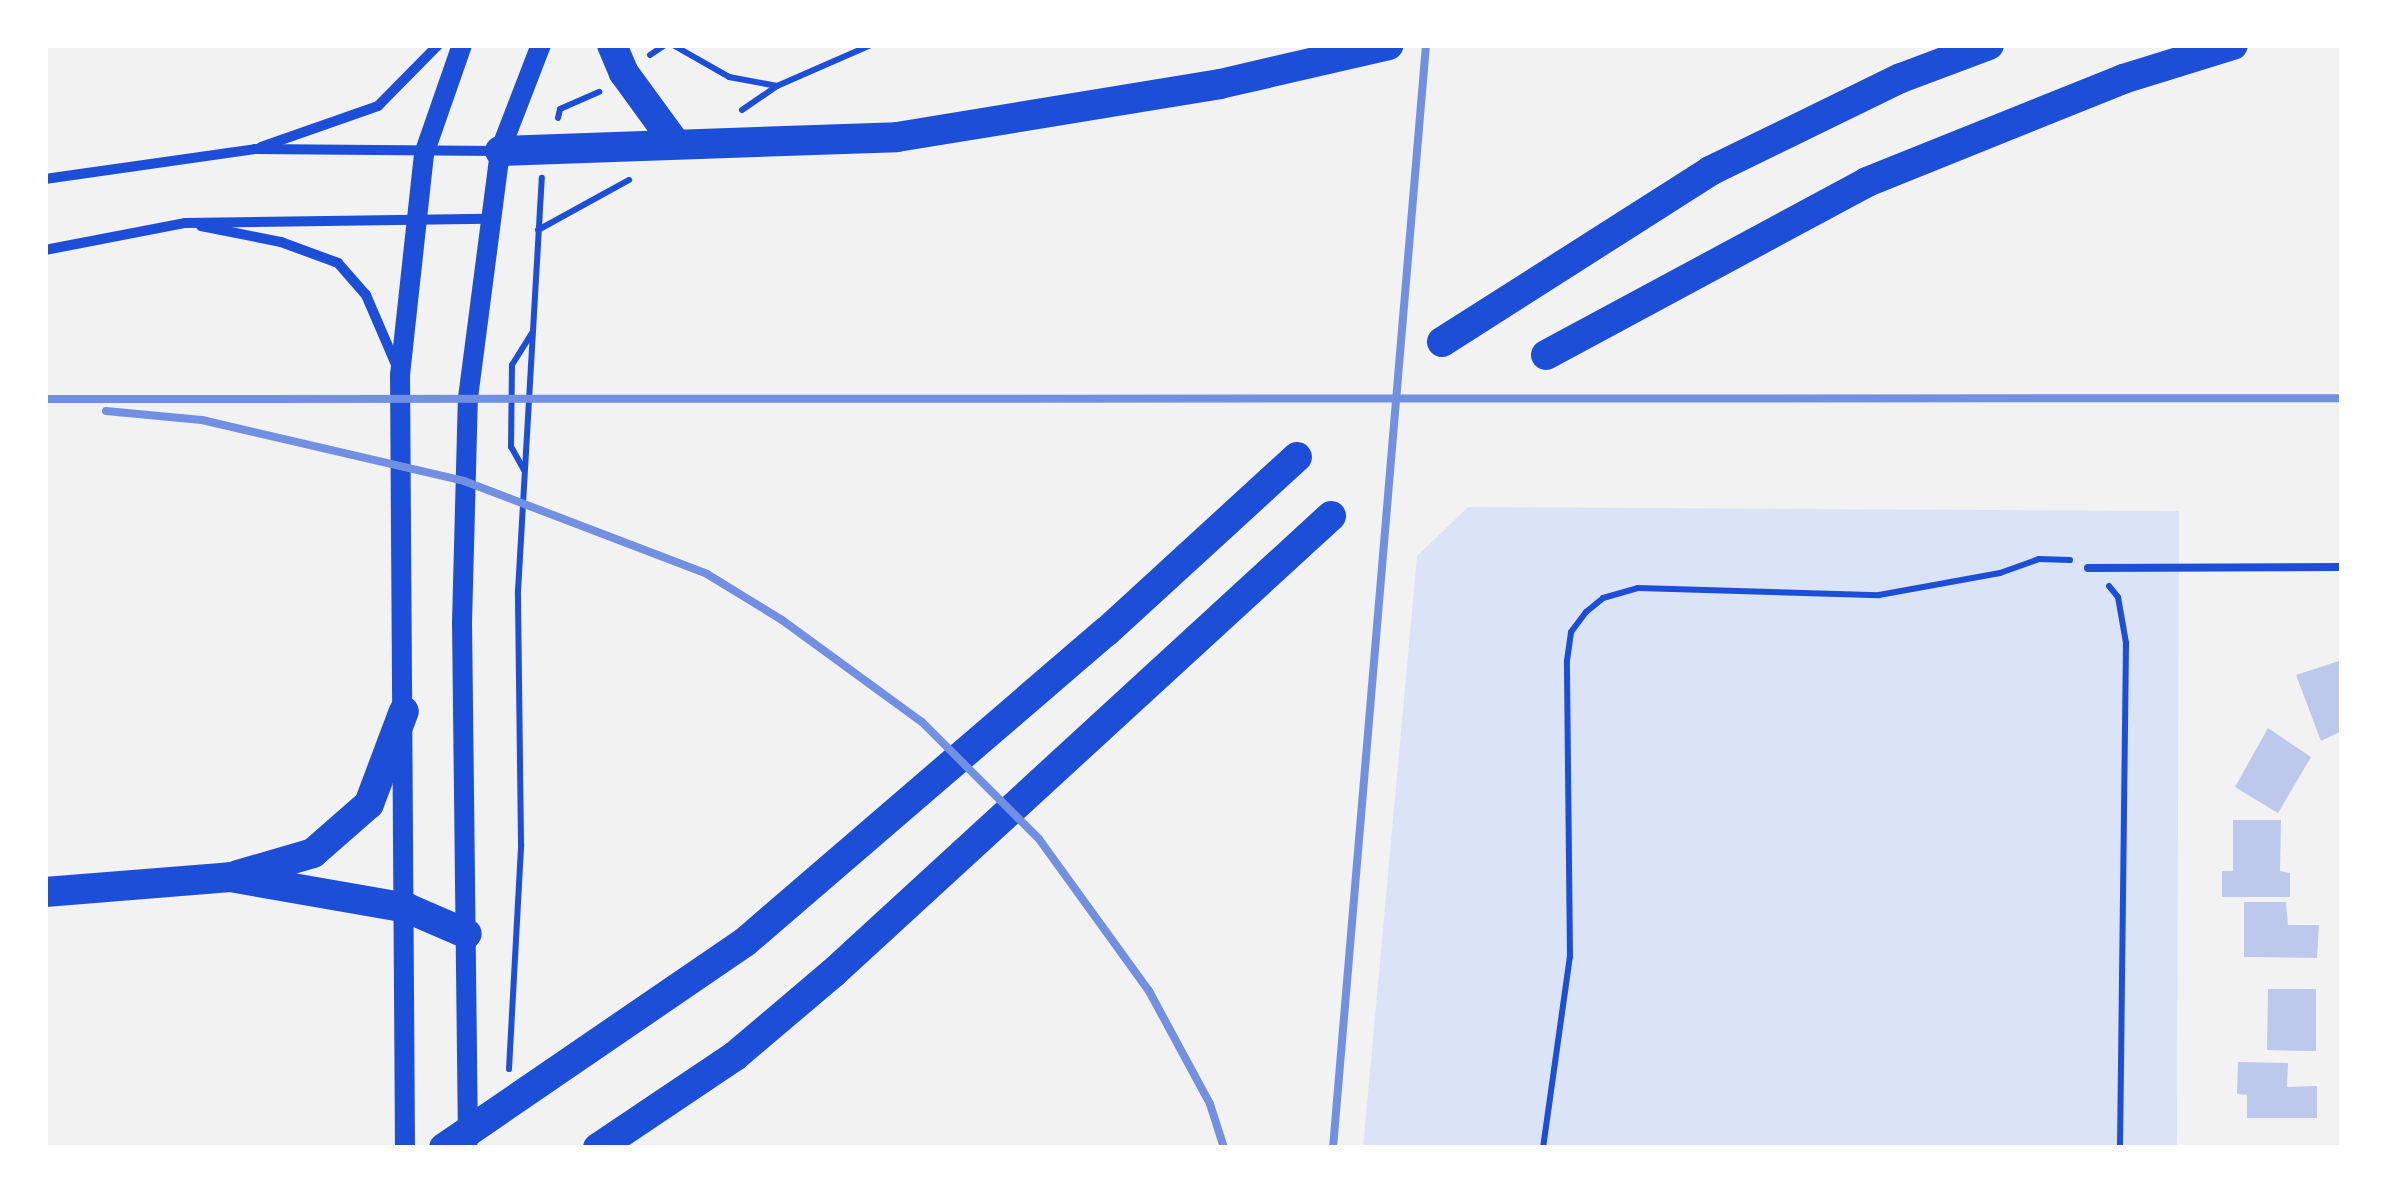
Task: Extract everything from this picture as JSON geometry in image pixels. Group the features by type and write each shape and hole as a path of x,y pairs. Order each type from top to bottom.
{"highway":[{"path":"500,151 897,137 1220,84 1388,45"},
{"path":"1442,342 1710,170 1901,78 1988,45"},
{"path":"1546,355 1867,182 2122,79 2233,45"},
{"path":"618,59 675,143"},
{"path":"444,1148 744,942 1106,632 1298,457"},
{"path":"598,1148 736,1056 847,960 1331,516"},
{"path":"45,892 230,877 312,853 369,804 404,711"},
{"path":"230,877 407,908 467,934"}],"main road":[{"path":"405,1148 407,908 400,375 413,219 424,154 462,45"},
{"path":"468,1148 464,481 488,218 500,151 516,98 541,45"}],"street":[{"path":"255,149 378,106 438,45"},
{"path":"45,178 255,149 424,154 500,151"},
{"path":"45,250 185,223 488,218"},
{"path":"185,223 281,242 338,263 366,295 400,375"}],"lane":[{"path":"2088,568 2342,567"}],"path":[{"path":"672,45 728,78 777,86 871,45"},
{"path":"516,98 560,109 581,105 618,59"},
{"path":"509,1020 520,844 524,471 534,331 537,204 560,109"},
{"path":"524,471 511,447 512,365 534,331"},
{"path":"1543,1148 1570,957 1567,660 1571,632 1586,612 1604,598 1638,588 1820,598 1943,584 2039,559 2088,568 2118,597 2126,643 2120,1148"}],"shaded area":[{"path":"1468,507 2179,511 2177,1148 1363,1148 1417,556"}],"building":[{"path":"2342,660 2342,731 2321,741 2296,675"},
{"path":"2268,728 2311,757 2278,813 2235,787"},
{"path":"2233,820 2281,820 2280,871 2290,873 2290,897 2222,897 2222,871 2233,871"},
{"path":"2244,902 2286,902 2288,925 2319,925 2317,958 2244,957"},
{"path":"2268,989 2316,989 2316,1051 2267,1050"},
{"path":"2238,1062 2288,1063 2287,1087 2317,1086 2317,1118 2247,1118 2247,1095 2237,1094"}],"railway":[{"path":"1333,1148 1426,45"},
{"path":"45,399 2342,398"},
{"path":"106,411 202,420 464,481 707,574 782,620 922,722 1039,839 1149,991 1210,1104 1224,1148"}]}
